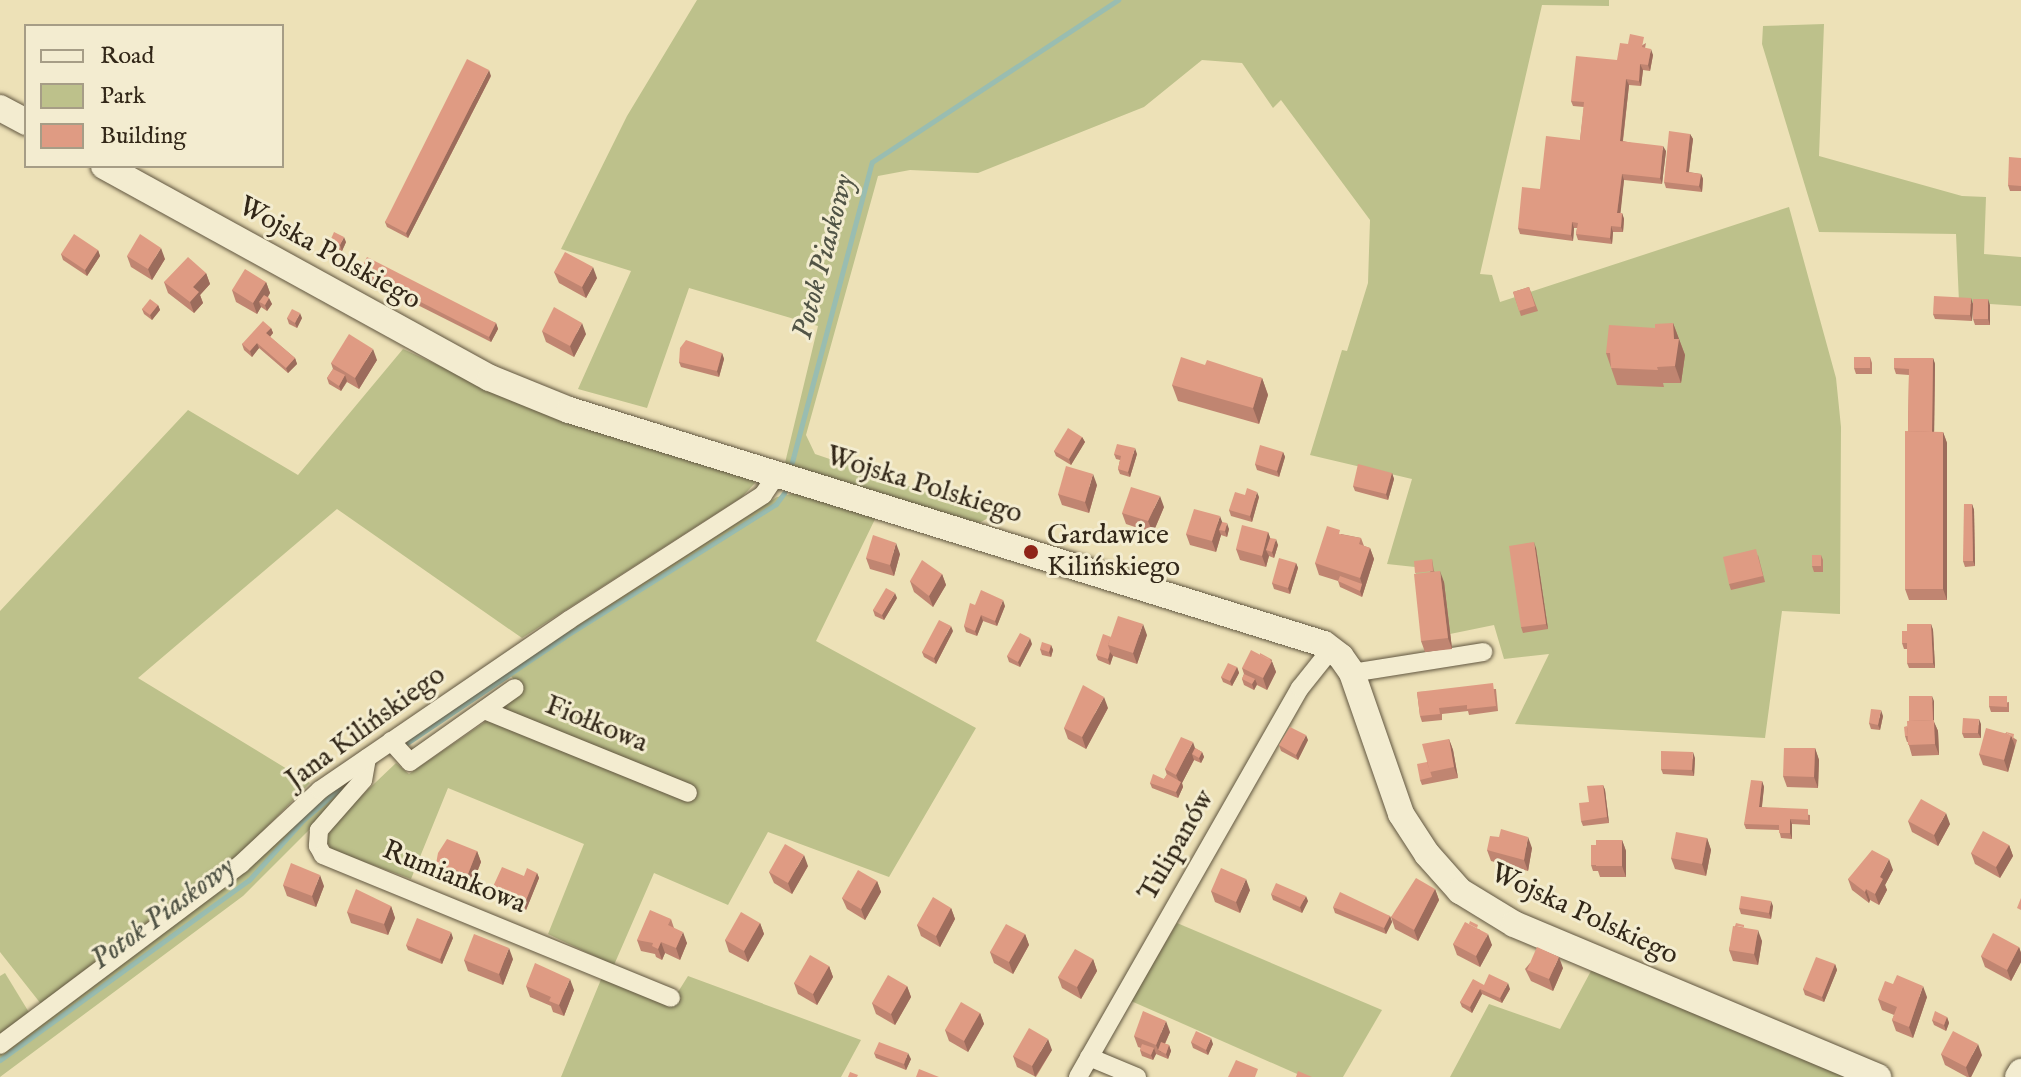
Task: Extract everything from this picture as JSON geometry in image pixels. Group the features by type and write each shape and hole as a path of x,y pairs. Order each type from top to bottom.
{"street":[{"path":"0,108 24,121"},
{"name":"Wojska Polskiego","path":"108,168 490,378 569,410 1279,627 1332,648 1352,673 1401,814 1436,866 1471,899 1514,924 1878,1077"},
{"name":"Jana Kilińskiego","path":"0,1045 241,864 320,790 763,495 777,474"},
{"name":"Tulipanów","path":"1078,1077 1300,688 1332,648"},
{"path":"1352,673 1483,652"},
{"name":"Fiołkowa","path":"391,741 410,762 515,688"},
{"name":"Fiołkowa","path":"484,710 688,793"},
{"name":"Rumiankowa","path":"367,758 363,780 319,830 318,846 323,855 671,998"},
{"path":"1089,1057 1137,1077"},
{"path":"2018,1077 2021,1072"}],"green space":[{"path":"697,0 1609,0 1609,6 1542,5 1480,274 1492,275 1500,302 1789,207 1836,378 1841,427 1840,614 1782,611 1765,738 1515,724 1549,654 1504,659 1494,625 1450,634 1452,649 1425,652 1415,567 1387,564 1412,479 1310,455 1342,350 1347,351 1368,283 1370,220 1281,100 1273,108 1242,63 1202,60 1144,107 978,173 910,170 878,176 806,435 815,454 994,515 979,523 784,467 818,326 689,288 647,408 578,389 631,271 561,249 627,116"},
{"path":"1824,24 1819,156 1962,196 1986,197 1984,254 2021,257 2021,306 1959,302 1956,234 1819,232 1762,44 1763,26"},
{"path":"403,349 538,411 751,477 755,483 742,497 522,638 337,509 138,678 310,783 233,861 41,1004 0,952 0,611 188,410 298,475"},
{"path":"801,492 877,515 816,641 976,728 889,877 768,832 728,905 654,873 614,965 678,992 688,976 861,1040 841,1077 561,1077 602,977 613,965 548,934 584,844 448,788 411,879 332,850 326,840 335,821 396,763 409,774 504,709 505,702 522,690 507,671 777,497"},
{"path":"342,782 349,790 243,896 0,1077 0,1047 228,885"},
{"path":"1177,923 1382,1010 1343,1077 1304,1077 1131,1001"},
{"path":"1592,969 1855,1077 1450,1077 1489,1004 1560,1029"},
{"path":"5,973 30,1014 0,1035 0,976"}],"building":[{"path":"1630,34 1644,37 1642,47 1651,49 1648,65 1640,64 1639,81 1626,79 1620,141 1663,146 1660,178 1622,174 1617,213 1622,213 1621,227 1611,226 1610,238 1576,234 1578,223 1572,222 1571,235 1518,228 1522,187 1540,189 1546,136 1580,140 1584,102 1571,101 1576,56 1617,60 1620,43 1628,44"},
{"path":"467,59 489,70 406,233 385,222"},
{"path":"1669,131 1690,134 1686,172 1701,174 1699,186 1664,182"},
{"path":"2009,157 2021,158 2021,186 2008,185"},
{"path":"334,232 344,237 340,245 330,241"},
{"path":"74,234 98,250 85,270 61,254"},
{"path":"140,234 161,248 148,269 127,256"},
{"path":"565,252 593,267 582,287 554,272"},
{"path":"188,257 206,273 193,287 199,292 190,302 164,282"},
{"path":"367,257 496,323 489,337 360,271"},
{"path":"245,269 266,282 253,303 232,290"},
{"path":"1529,287 1535,306 1519,311 1513,292"},
{"path":"264,295 269,298 265,305 259,302"},
{"path":"1934,296 1971,298 1970,315 1933,314"},
{"path":"150,299 158,305 150,315 142,309"},
{"path":"1973,299 1988,299 1988,319 1973,319"},
{"path":"554,307 582,323 570,346 542,331"},
{"path":"292,309 300,313 295,323 287,318"},
{"path":"263,321 271,328 266,333 295,358 286,368 257,343 250,351 242,344"},
{"path":"1673,323 1674,339 1679,339 1675,366 1657,367 1658,370 1611,368 1610,353 1606,353 1609,325 1655,328 1655,324"},
{"path":"349,334 373,349 355,378 331,363"},
{"path":"686,340 722,353 717,371 679,362 680,348"},
{"path":"1181,357 1205,365 1207,360 1262,378 1253,408 1172,385"},
{"path":"1854,357 1870,357 1870,368 1854,368"},
{"path":"1894,358 1933,358 1932,432 1908,431 1909,369 1894,368"},
{"path":"333,369 345,375 339,386 327,378"},
{"path":"1068,428 1082,437 1069,459 1054,451"},
{"path":"1905,431 1943,432 1943,589 1905,589"},
{"path":"1117,444 1135,448 1128,472 1118,469 1121,456 1114,454"},
{"path":"1260,445 1283,452 1277,471 1255,464"},
{"path":"1358,464 1392,473 1386,494 1353,486"},
{"path":"1066,466 1093,474 1085,502 1058,494"},
{"path":"1131,487 1160,496 1148,521 1122,513"},
{"path":"1247,488 1257,492 1250,516 1229,510 1235,492 1245,495"},
{"path":"1964,504 1972,504 1973,561 1963,561"},
{"path":"1194,509 1220,516 1212,541 1186,534"},
{"path":"1222,522 1227,523 1225,531 1219,530"},
{"path":"1242,525 1268,532 1262,556 1236,549"},
{"path":"1327,526 1340,530 1339,534 1361,538 1359,544 1370,548 1360,578 1315,563"},
{"path":"873,535 896,543 890,565 866,558"},
{"path":"1270,538 1276,539 1272,552 1266,550"},
{"path":"1534,542 1546,624 1521,627 1509,546"},
{"path":"1756,549 1763,576 1729,584 1723,557"},
{"path":"1812,555 1821,555 1821,566 1812,566"},
{"path":"1279,558 1296,563 1288,588 1272,583"},
{"path":"1432,559 1433,571 1415,573 1414,561"},
{"path":"922,560 942,574 929,596 910,581"},
{"path":"1440,571 1448,638 1421,641 1414,574"},
{"path":"1340,576 1362,584 1360,591 1338,581"},
{"path":"886,588 895,593 882,615 873,610"},
{"path":"981,590 1003,600 995,621 981,615 975,631 964,626 970,603 975,605"},
{"path":"1118,616 1143,624 1133,653 1108,645"},
{"path":"939,620 951,626 934,658 922,652"},
{"path":"1907,624 1931,624 1933,663 1907,663 1907,643 1902,643 1902,631 1907,631"},
{"path":"1020,633 1030,638 1018,662 1007,656"},
{"path":"1103,634 1111,637 1108,659 1096,655"},
{"path":"1042,642 1051,645 1049,652 1040,649"},
{"path":"1251,650 1272,661 1263,678 1242,668"},
{"path":"1228,663 1237,667 1230,681 1221,677"},
{"path":"1244,674 1255,679 1252,684 1242,679"},
{"path":"1493,683 1496,706 1439,708 1440,714 1420,716 1417,692"},
{"path":"1083,685 1104,697 1082,737 1064,728"},
{"path":"1909,696 1932,696 1933,720 1909,721"},
{"path":"1989,696 2007,696 2007,707 1989,706"},
{"path":"1871,709 1881,710 1878,725 1869,723"},
{"path":"1963,718 1979,719 1978,733 1962,733"},
{"path":"1934,720 1935,744 1908,745 1907,721"},
{"path":"1290,727 1306,735 1296,755 1279,745"},
{"path":"1986,728 2011,735 2004,760 1979,754"},
{"path":"1181,737 1193,742 1176,775 1165,769"},
{"path":"1449,739 1454,767 1430,772 1422,744"},
{"path":"1195,748 1202,752 1199,758 1192,754"},
{"path":"1784,748 1815,748 1814,777 1783,776"},
{"path":"1661,751 1693,752 1692,770 1661,769"},
{"path":"1427,762 1432,777 1420,780 1417,764"},
{"path":"1153,774 1164,779 1167,774 1181,782 1176,792 1150,783"},
{"path":"1751,780 1762,781 1759,807 1808,809 1808,820 1790,819 1790,833 1779,833 1779,825 1744,824"},
{"path":"1603,785 1607,817 1581,821 1579,803 1589,802 1587,786"},
{"path":"1921,799 1946,813 1934,835 1908,821"},
{"path":"1501,829 1528,837 1524,860 1487,850 1490,836 1499,837"},
{"path":"1983,831 2009,845 1996,867 1971,853"},
{"path":"1676,832 1707,838 1702,864 1671,858"},
{"path":"447,839 477,851 468,874 436,864 438,853"},
{"path":"1596,840 1622,840 1622,866 1596,866"},
{"path":"785,844 804,855 788,883 769,872"},
{"path":"1591,845 1596,845 1596,865 1591,865"},
{"path":"1872,850 1889,859 1875,894 1866,889 1865,892 1848,879"},
{"path":"291,863 320,875 312,896 283,885"},
{"path":"502,867 524,876 527,868 537,873 524,905 491,891"},
{"path":"1221,868 1246,879 1236,902 1211,891"},
{"path":"858,870 877,881 861,909 842,898"},
{"path":"1416,878 1435,889 1414,930 1391,917"},
{"path":"1276,883 1306,896 1300,907 1271,894"},
{"path":"356,889 391,906 384,924 347,912"},
{"path":"1340,892 1390,916 1384,928 1333,907"},
{"path":"1741,896 1771,901 1769,913 1739,908"},
{"path":"933,897 951,908 936,936 917,925"},
{"path":"650,910 671,919 668,925 683,932 676,948 661,942 658,949 652,946 653,943 637,940"},
{"path":"741,912 760,923 744,951 725,940"},
{"path":"417,918 451,932 440,959 406,945"},
{"path":"1465,922 1488,934 1476,956 1453,944"},
{"path":"1006,924 1025,934 1009,962 990,952"},
{"path":"1733,926 1758,930 1754,954 1729,950"},
{"path":"1993,933 2019,947 2007,970 1981,956"},
{"path":"474,934 509,948 499,974 464,960"},
{"path":"1537,947 1559,957 1549,979 1527,970"},
{"path":"1075,949 1093,959 1077,987 1058,977"},
{"path":"810,955 829,966 813,994 794,983"},
{"path":"1816,957 1835,964 1822,997 1803,989"},
{"path":"535,963 570,979 559,1005 549,1001 551,997 526,986"},
{"path":"1489,974 1508,983 1500,998 1480,989 1470,1007 1460,1002 1473,979 1484,985"},
{"path":"888,975 907,986 891,1014 872,1003"},
{"path":"1897,975 1923,986 1909,1027 1892,1020 1897,1007 1878,999 1885,981 1893,984"},
{"path":"961,1002 980,1013 964,1041 945,1030"},
{"path":"1143,1011 1166,1021 1156,1045 1134,1036"},
{"path":"1935,1011 1947,1017 1944,1025 1932,1020"},
{"path":"1029,1028 1048,1039 1032,1066 1013,1056"},
{"path":"1196,1031 1211,1038 1206,1050 1191,1042"},
{"path":"1953,1031 1978,1044 1966,1067 1941,1054"},
{"path":"879,1042 908,1053 904,1064 874,1053"},
{"path":"1161,1042 1169,1045 1166,1054 1158,1050"},
{"path":"1142,1044 1154,1048 1151,1055 1140,1050"},
{"path":"1236,1060 1258,1069 1255,1077 1228,1077"},
{"path":"919,1069 939,1077 916,1077"},
{"path":"1298,1071 1312,1077 1296,1077"}],"waterway":[{"name":"Potok Piaskowy","path":"792,462 872,162 1118,0"},
{"name":"Potok Piaskowy","path":"407,743 564,637 776,504 784,493"},
{"name":"Potok Piaskowy","path":"0,1060 249,880 303,820 339,789"}],"place":[{"name":"Gardawice Kilińskiego","path":"1031,552"}]}
